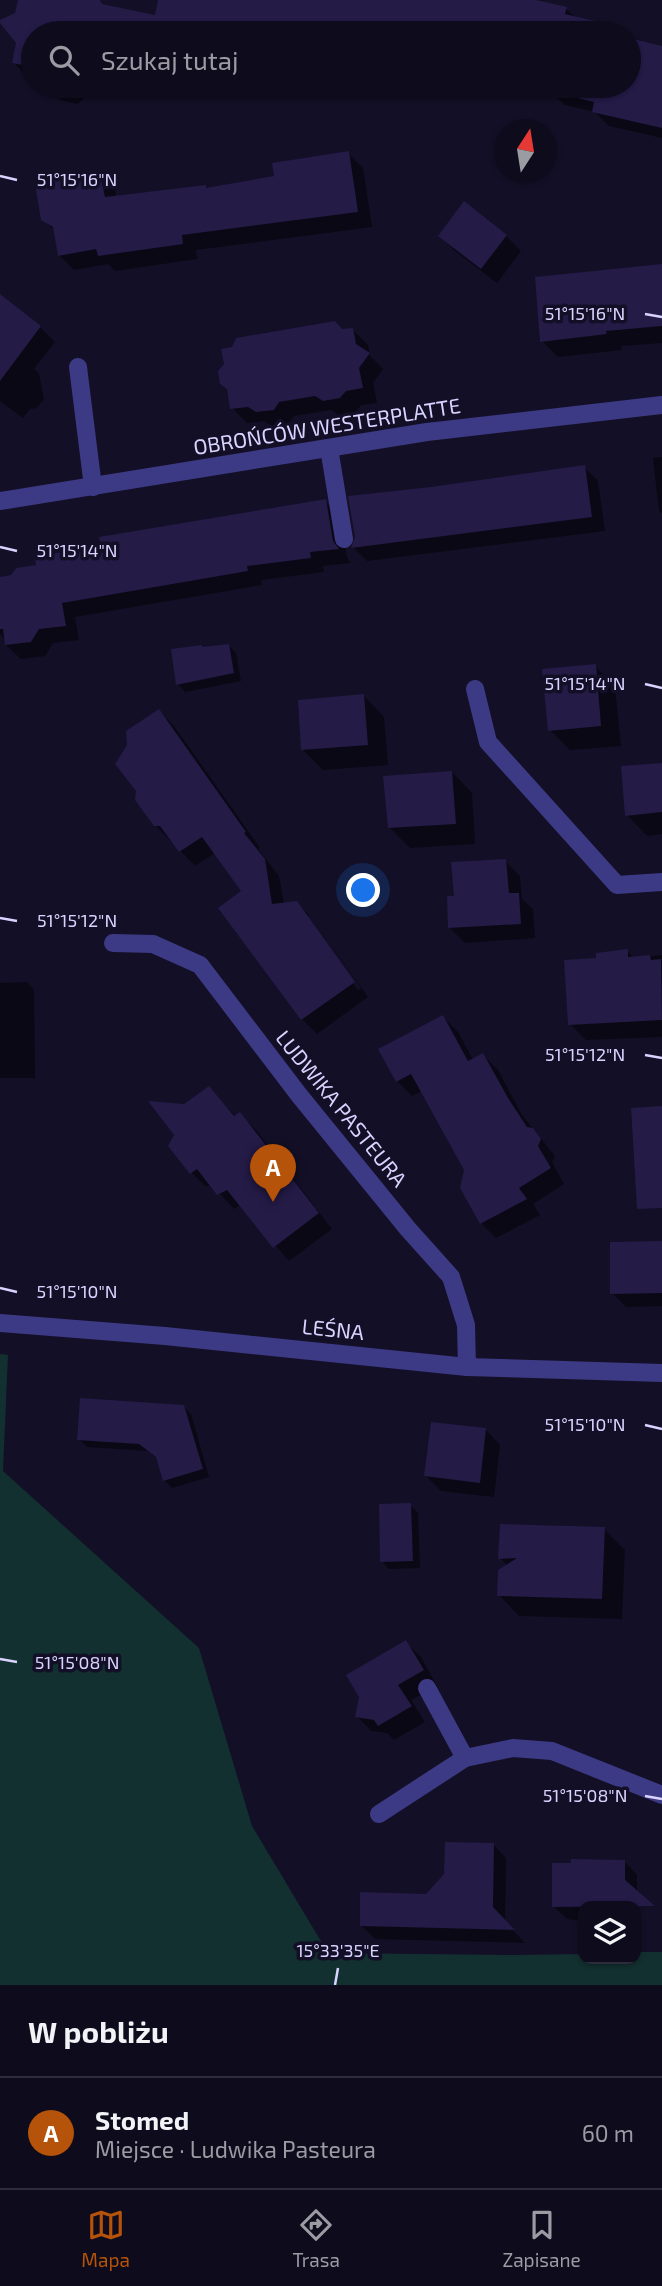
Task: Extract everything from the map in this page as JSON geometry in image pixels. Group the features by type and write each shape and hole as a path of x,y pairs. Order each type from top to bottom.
{"street":[{"path":"78,367 93,487"},
{"name":"OBROŃCÓW WESTERPLATTE","path":"0,501 427,432 662,405"},
{"path":"329,448 344,539"},
{"path":"475,689 488,742 617,885 662,882"},
{"name":"LUDWIKA PASTEURA","path":"113,943 153,944 201,965 299,1095 408,1229 451,1277 466,1325 467,1367"},
{"name":"LEŚNA","path":"0,1323 467,1367 662,1373"},
{"path":"427,1688 465,1758"},
{"path":"379,1814 465,1758 513,1748 552,1751 662,1795"}],"green space":[{"path":"0,1354 8,1355 3,1471 199,1648 252,1826 328,1953 578,1954 578,1964 641,1964 641,1952 662,1952 662,1985 0,1985"}],"building":[{"path":"18,0 100,0 102,4 155,15 158,0 536,0 567,7 565,14 595,21 21,21 21,65 12,63 16,43 0,23 0,20 15,13"},
{"path":"641,41 662,46 662,128 592,112 594,102 577,98 641,98"},
{"path":"349,151 358,212 182,235 183,244 98,256 96,249 58,256 53,227 41,220 35,184 100,173 105,197 206,185 206,188 274,176 272,163"},
{"path":"464,201 507,235 481,269 438,236"},
{"path":"662,264 662,326 606,331 607,334 540,342 535,277"},
{"path":"0,294 41,326 0,381"},
{"path":"335,321 342,329 353,328 356,344 370,353 359,368 363,388 346,391 340,398 323,401 315,396 279,402 274,410 256,412 248,407 230,409 227,389 220,384 218,371 224,364 221,349 232,347 236,338"},
{"path":"585,465 592,517 351,548 355,537 348,496"},
{"path":"326,499 333,541 339,549 310,552 311,558 247,566 248,571 62,603 66,626 39,629 31,642 5,645 3,629 0,629 0,577 11,575 16,568 36,565 35,556 101,547 99,537"},
{"path":"229,644 234,673 176,685 171,649"},
{"path":"596,664 601,726 548,731 542,669"},
{"path":"364,694 368,745 301,750 298,700"},
{"path":"159,709 246,832 244,833 265,859 272,904 297,901 355,982 301,1020 218,908 241,891 202,837 179,852 160,826 154,826 135,800 136,791 115,764 127,745 126,731"},
{"path":"662,763 662,812 625,816 621,766"},
{"path":"452,771 456,824 388,828 383,776"},
{"path":"506,859 509,893 519,893 521,924 448,928 447,896 454,896 451,862"},
{"path":"628,949 628,957 650,955 651,960 661,959 662,1020 568,1025 564,960 596,958 596,953"},
{"path":"443,1015 468,1061 483,1053 527,1127 533,1128 541,1139 538,1146 551,1168 519,1188 527,1199 480,1224 460,1188 464,1170 411,1074 396,1082 378,1049"},
{"path":"209,1086 234,1116 240,1112 319,1213 273,1248 227,1190 217,1195 197,1169 190,1174 168,1146 174,1135 148,1101 184,1104"},
{"path":"662,1106 662,1208 637,1209 631,1108"},
{"path":"662,1241 662,1293 610,1294 610,1242"},
{"path":"80,1398 184,1405 203,1469 163,1481 156,1457 139,1444 77,1440"},
{"path":"431,1422 486,1428 480,1483 424,1476"},
{"path":"411,1503 413,1561 380,1562 379,1504"},
{"path":"500,1524 605,1527 602,1599 497,1596 498,1570 517,1558 498,1559"},
{"path":"406,1640 424,1670 398,1685 412,1706 378,1726 374,1720 355,1717 359,1697 346,1675"},
{"path":"445,1842 494,1843 493,1907 515,1930 360,1926 360,1892 426,1894 444,1874"},
{"path":"571,1859 625,1860 625,1880 655,1906 641,1906 641,1901 578,1901 578,1907 552,1907 552,1863 571,1863"}],"place":[{"name":"Stomed","path":"273,1202"}]}
